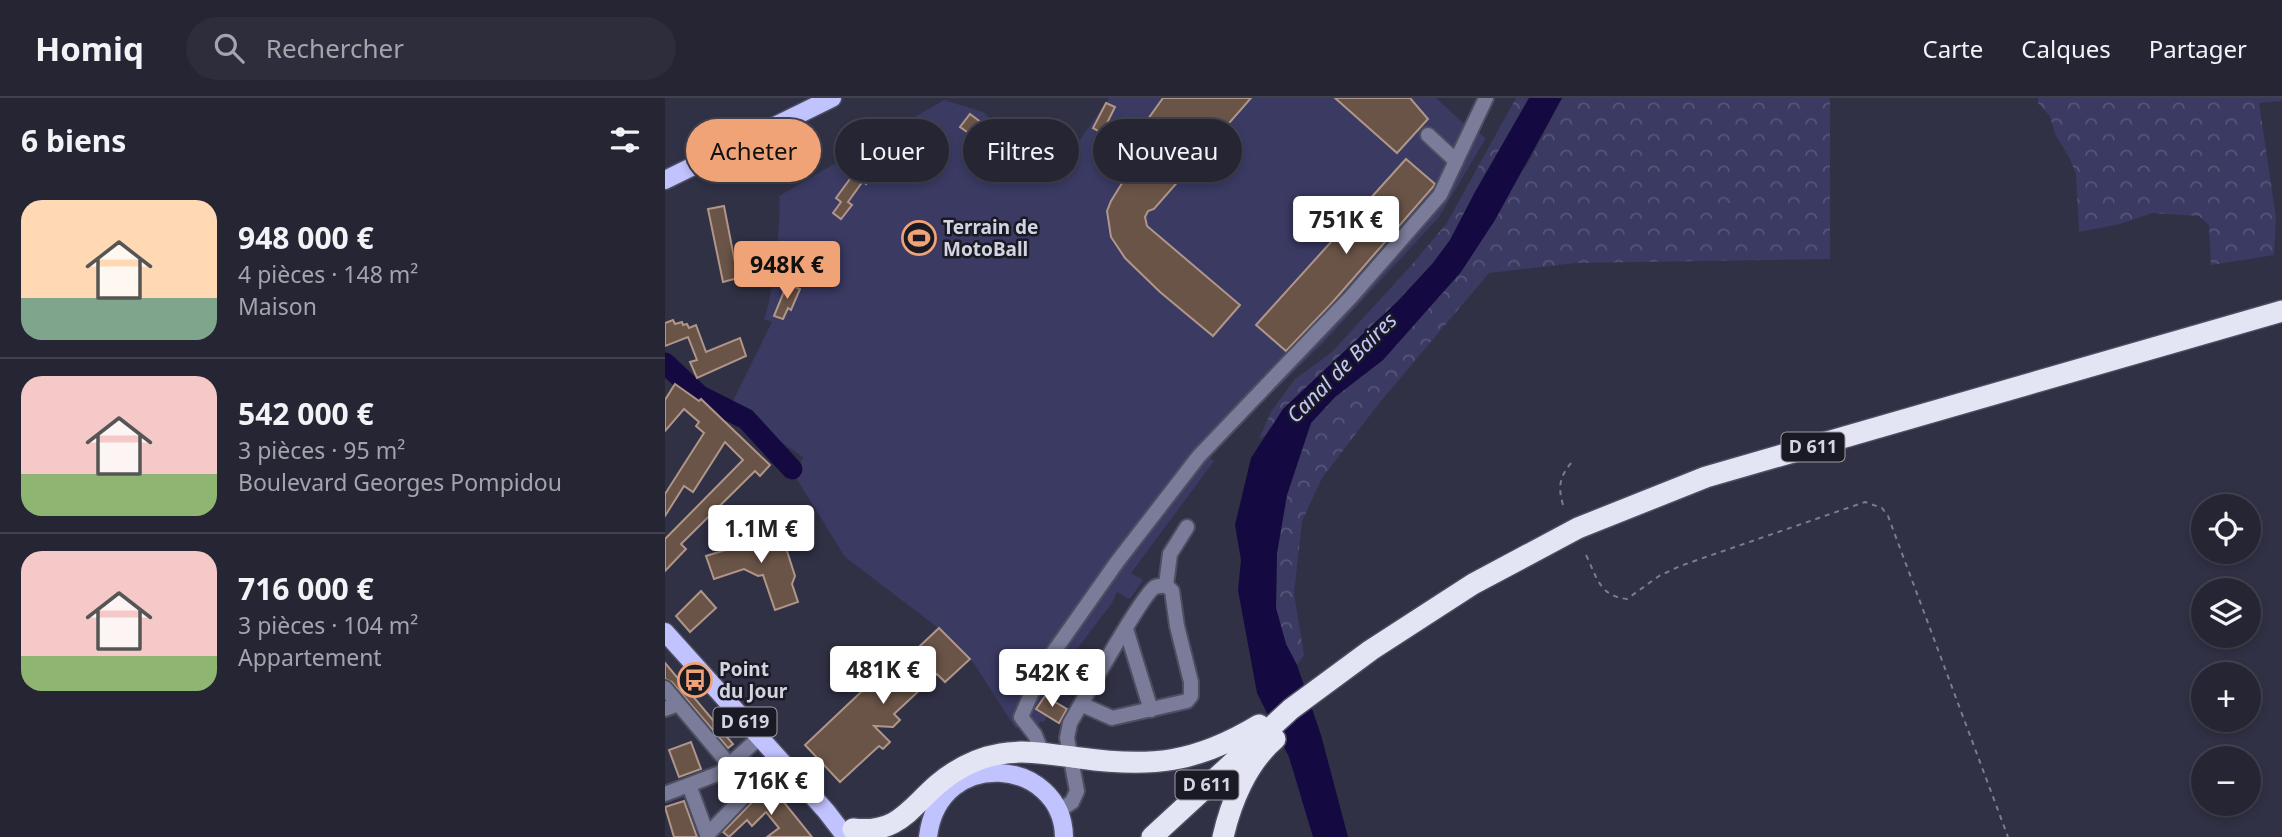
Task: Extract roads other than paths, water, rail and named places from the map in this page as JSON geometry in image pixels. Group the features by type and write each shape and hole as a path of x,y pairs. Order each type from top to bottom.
{"highway":[{"name":"D 611","path":"1322,691 1371,650 1473,584 1579,528 1706,477 2282,311"},
{"path":"1223,837 1231,808 1263,735 1291,709 1322,691"},
{"path":"853,834 893,825 917,807 937,785 973,761 1001,753 1115,763 1164,762 1191,757 1263,735 1322,691"},
{"name":"D 611","path":"1152,837 1263,735"},
{"path":"905,837 917,807"}],"main road":[{"path":"665,180 832,98"},
{"name":"D 619","path":"665,632 826,811 853,834"},
{"path":"928,837 929,826 940,800 964,779 979,774 1005,772 1031,781 1047,794 1057,812 1064,837"}],"street":[{"path":"1043,755 1035,735 1021,717 1043,667 1117,562 1199,456 1369,277 1440,195 1486,98"},
{"path":"1428,135 1456,161"},
{"path":"1166,585 1170,554 1187,527"},
{"path":"1057,812 1072,802 1077,791 1067,738 1070,723 1147,594 1156,586 1166,585"},
{"path":"1081,704 1112,718 1187,701 1191,696 1191,682 1177,626 1172,591 1166,585"},
{"path":"1126,629 1151,710"},
{"path":"665,688 672,706 723,757"},
{"path":"665,794 720,773 759,738"},
{"path":"689,785 707,836 755,785"}],"water":[{"name":"Canal de Baires","path":"1529,98 1562,98 1495,220 1461,272 1383,360 1335,397 1311,423 1287,495 1277,553 1276,608 1286,644 1297,665 1321,735 1348,837 1313,837 1289,757 1257,693 1238,590 1241,560 1235,525 1251,458 1283,409 1397,302 1433,263 1450,240"}],"waterway":[{"path":"665,363 700,396 746,419 792,469"}],"place":[{"name":"Terrain de MotoBall","path":"919,238"},
{"name":"Point du Jour","path":"695,680"}]}
